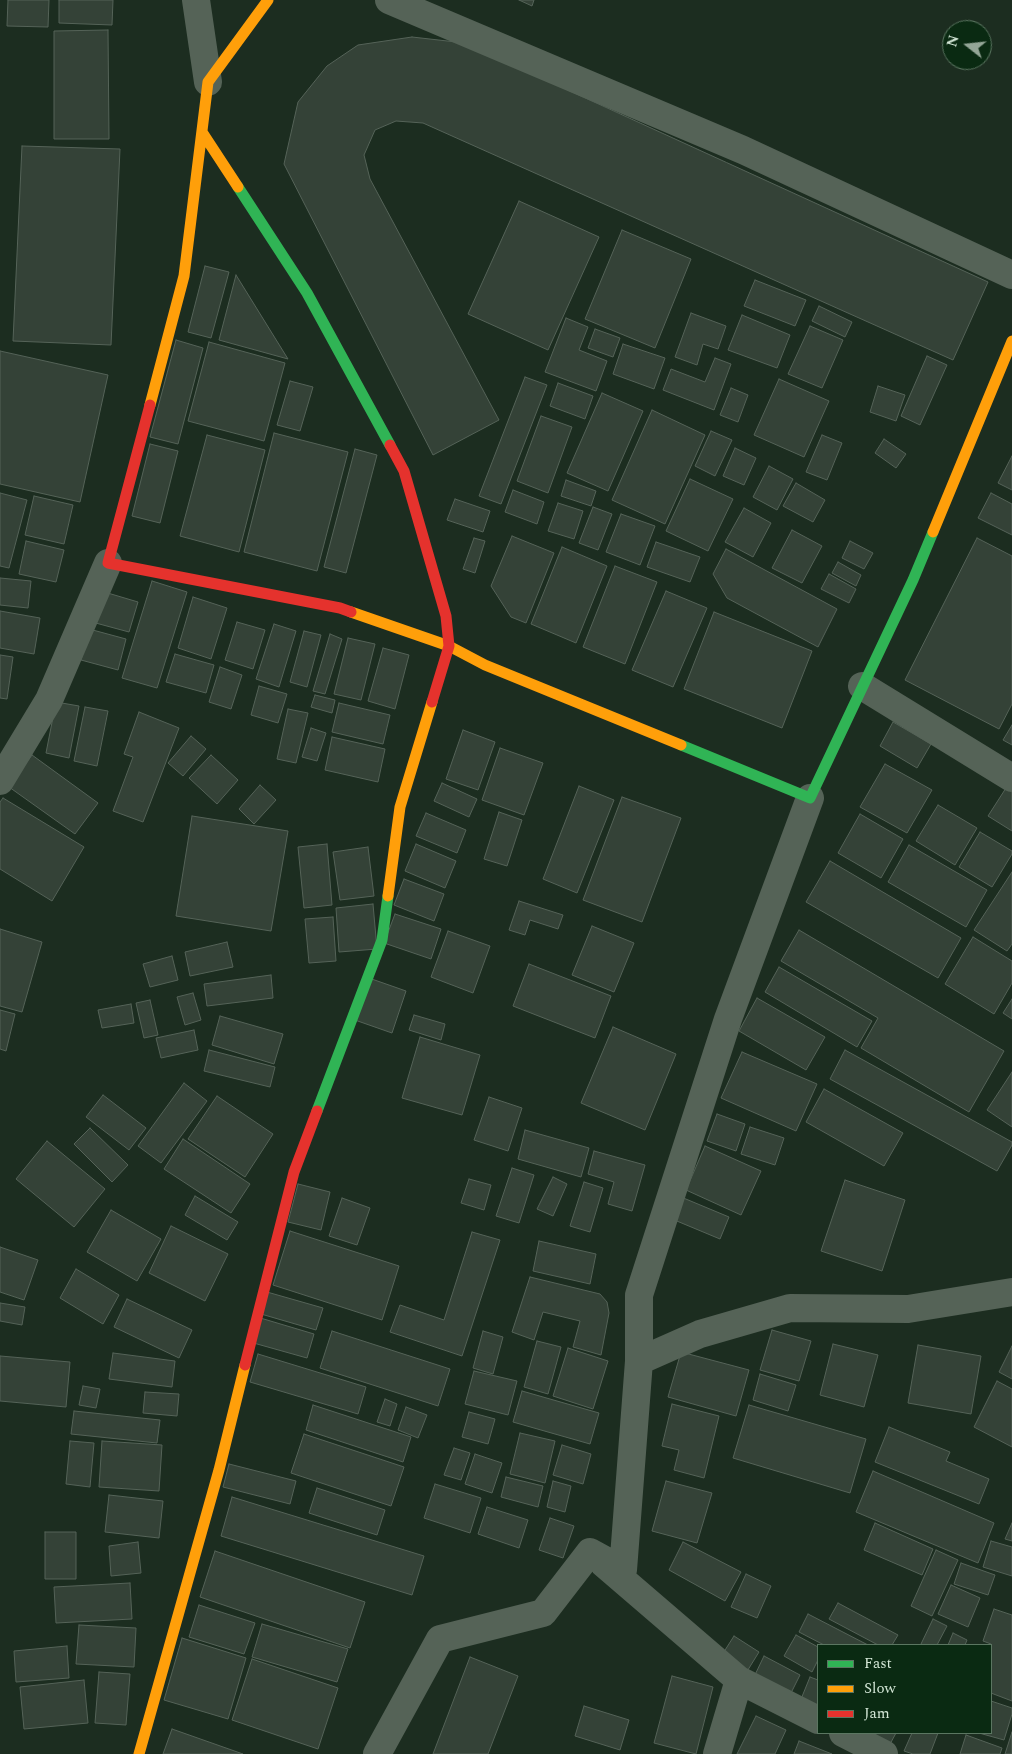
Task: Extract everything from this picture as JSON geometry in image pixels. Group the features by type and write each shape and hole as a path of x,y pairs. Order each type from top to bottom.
{"street":[{"path":"0,781 49,700 108,563 184,276 208,82 196,0"},
{"path":"208,82 268,0"},
{"path":"389,0 743,150 1012,275"},
{"path":"139,1754 219,1470 294,1172 382,940 400,807 449,646 446,616 404,471 307,293 202,132"},
{"path":"590,1552 623,1570 639,1361 639,1295 728,1020 810,798 913,580 1012,341"},
{"path":"108,563 340,608 449,646 485,665 810,798"},
{"path":"862,686 1012,778"},
{"path":"639,1361 700,1334 790,1308 908,1309 1012,1292"},
{"path":"590,1552 739,1680 817,1719"},
{"path":"377,1754 440,1640 543,1614 590,1552"},
{"path":"717,1754 739,1680"},
{"path":"845,1734 884,1754"}],"building":[{"path":"8,0 49,0 48,27 7,26"},
{"path":"59,0 113,0 112,25 59,23"},
{"path":"519,0 534,0 532,6"},
{"path":"108,30 109,139 54,139 54,31"},
{"path":"412,37 465,43 988,282 953,360 423,123 396,121 375,130 364,155 370,179 499,420 433,455 284,164 298,102 327,66 358,45"},
{"path":"22,146 120,149 111,345 13,341"},
{"path":"519,201 599,237 548,350 468,314"},
{"path":"622,230 691,259 655,348 585,319"},
{"path":"205,266 229,272 211,338 188,332"},
{"path":"236,275 288,359 219,340"},
{"path":"755,280 806,300 795,326 744,306"},
{"path":"819,306 852,322 845,337 812,321"},
{"path":"691,313 726,326 718,349 703,344 697,365 675,357"},
{"path":"742,315 790,335 777,368 728,350"},
{"path":"566,318 588,327 579,350 607,361 596,391 545,372"},
{"path":"810,326 843,340 822,388 788,374"},
{"path":"595,329 620,338 613,357 588,348"},
{"path":"176,340 203,348 178,444 150,437"},
{"path":"209,342 285,363 264,441 188,421"},
{"path":"623,344 665,358 654,389 613,374"},
{"path":"0,351 108,375 80,502 0,484"},
{"path":"927,356 947,365 920,425 901,416"},
{"path":"715,358 731,364 714,410 663,390 671,369 705,382"},
{"path":"525,377 547,385 501,504 479,496"},
{"path":"779,379 829,401 804,457 754,435"},
{"path":"290,381 313,387 300,431 277,425"},
{"path":"558,383 593,396 585,419 550,406"},
{"path":"878,386 905,395 896,421 870,412"},
{"path":"731,388 748,395 738,422 720,415"},
{"path":"602,393 643,411 608,491 567,473"},
{"path":"652,410 705,435 665,524 612,500"},
{"path":"541,416 572,427 548,493 517,481"},
{"path":"711,431 732,440 715,476 695,466"},
{"path":"274,433 348,452 317,571 244,552"},
{"path":"207,435 265,450 239,552 180,536"},
{"path":"822,435 842,443 827,480 806,472"},
{"path":"884,439 906,454 896,468 875,453"},
{"path":"150,444 178,451 160,523 132,516"},
{"path":"735,448 756,458 744,485 723,476"},
{"path":"355,449 377,455 346,573 324,567"},
{"path":"1012,456 1012,490 998,483"},
{"path":"769,466 793,479 777,510 753,497"},
{"path":"690,479 733,499 708,551 666,531"},
{"path":"566,480 596,491 591,506 561,496"},
{"path":"796,483 825,500 813,522 783,506"},
{"path":"513,490 544,502 537,524 505,512"},
{"path":"0,493 27,500 9,568 0,566"},
{"path":"991,493 1012,504 1012,535 978,518"},
{"path":"34,496 73,505 64,544 25,535"},
{"path":"455,499 490,511 483,532 447,520"},
{"path":"558,503 583,511 574,539 548,531"},
{"path":"593,507 612,514 598,550 579,543"},
{"path":"744,508 771,523 753,557 725,542"},
{"path":"621,514 655,526 640,565 606,552"},
{"path":"792,530 822,546 802,583 772,568"},
{"path":"512,536 554,553 526,623 511,617 491,586"},
{"path":"474,538 485,541 475,573 463,569"},
{"path":"977,538 1012,556 1012,704 999,729 905,680"},
{"path":"26,541 64,550 56,582 19,574"},
{"path":"850,541 873,553 864,569 842,558"},
{"path":"656,542 700,557 690,582 647,567"},
{"path":"562,547 607,566 576,643 531,624"},
{"path":"726,549 837,609 818,647 727,598 713,574"},
{"path":"838,562 861,575 856,586 832,573"},
{"path":"615,566 657,582 625,664 583,647"},
{"path":"829,574 856,589 849,603 821,589"},
{"path":"0,578 31,581 28,608 0,605"},
{"path":"152,581 187,592 157,688 122,678"},
{"path":"101,591 138,602 129,632 92,622"},
{"path":"666,591 707,608 673,687 632,670"},
{"path":"193,597 227,608 211,659 178,648"},
{"path":"0,611 40,618 34,654 0,648"},
{"path":"714,612 812,651 782,728 684,689"},
{"path":"237,622 265,630 253,669 225,660"},
{"path":"274,624 296,631 279,687 256,679"},
{"path":"89,629 126,639 118,670 81,660"},
{"path":"304,631 321,635 307,687 290,682"},
{"path":"330,634 342,639 325,694 313,691"},
{"path":"348,638 375,644 361,700 334,694"},
{"path":"383,648 409,655 395,709 368,701"},
{"path":"175,654 214,665 206,693 166,682"},
{"path":"0,655 13,657 7,699 0,698"},
{"path":"220,667 242,675 231,709 209,702"},
{"path":"259,686 287,694 278,723 251,715"},
{"path":"315,695 335,700 332,713 311,707"},
{"path":"56,702 79,706 69,758 46,753"},
{"path":"339,703 390,715 383,744 332,732"},
{"path":"85,707 108,711 97,766 74,761"},
{"path":"288,709 308,713 296,763 277,759"},
{"path":"139,712 179,728 143,822 113,811 133,757 124,754"},
{"path":"893,722 931,744 917,768 880,746"},
{"path":"1012,725 1012,745 1003,740"},
{"path":"311,728 326,733 317,761 302,757"},
{"path":"463,730 495,742 478,790 446,779"},
{"path":"191,736 206,749 183,776 168,763"},
{"path":"332,737 385,749 378,782 325,770"},
{"path":"500,748 543,763 524,815 482,800"},
{"path":"32,755 98,803 75,834 9,787"},
{"path":"211,755 238,780 217,804 189,778"},
{"path":"885,764 932,790 907,833 860,807"},
{"path":"442,783 477,799 469,817 434,801"},
{"path":"260,785 276,800 254,824 239,809"},
{"path":"579,786 614,800 577,893 543,879"},
{"path":"1006,788 1012,792 1012,831 988,816"},
{"path":"622,797 681,818 642,922 583,900"},
{"path":"3,798 84,847 52,901 0,869 0,802"},
{"path":"938,805 977,828 955,865 916,841"},
{"path":"499,812 522,820 507,866 484,859"},
{"path":"426,813 466,830 457,853 416,836"},
{"path":"860,814 903,839 881,878 838,853"},
{"path":"192,816 288,831 271,931 176,916"},
{"path":"980,832 1012,851 992,887 959,867"},
{"path":"327,844 332,905 304,908 298,847"},
{"path":"416,844 456,861 445,888 405,871"},
{"path":"909,845 987,890 966,927 888,882"},
{"path":"368,847 374,896 340,900 333,852"},
{"path":"830,861 961,938 938,978 806,902"},
{"path":"1012,872 1012,944 1007,951 974,930"},
{"path":"404,879 444,894 434,921 394,905"},
{"path":"519,901 563,915 558,929 530,920 525,935 509,930"},
{"path":"373,904 377,949 339,952 336,908"},
{"path":"395,914 441,929 431,959 384,943"},
{"path":"333,917 336,961 309,963 305,919"},
{"path":"592,926 634,943 614,992 572,975"},
{"path":"0,929 42,942 22,1012 0,1006"},
{"path":"799,930 1004,1051 969,1112 861,1048 878,1018 781,961"},
{"path":"448,931 490,946 473,993 431,977"},
{"path":"973,937 1012,961 1012,983 994,1014 945,984"},
{"path":"227,942 233,967 190,976 185,952"},
{"path":"172,956 178,980 150,987 143,964"},
{"path":"529,964 611,996 595,1038 513,1006"},
{"path":"779,967 872,1021 857,1047 765,992"},
{"path":"271,975 273,998 207,1006 204,984"},
{"path":"366,977 406,991 392,1033 352,1019"},
{"path":"193,993 201,1020 185,1025 177,997"},
{"path":"757,998 825,1037 806,1070 739,1031"},
{"path":"1012,999 1012,1019 1003,1013"},
{"path":"150,1000 158,1035 144,1038 136,1003"},
{"path":"131,1004 134,1023 102,1028 98,1010"},
{"path":"0,1010 15,1014 6,1051 0,1049"},
{"path":"414,1015 445,1024 441,1040 409,1030"},
{"path":"220,1016 283,1034 274,1064 212,1045"},
{"path":"613,1027 676,1054 645,1130 581,1103"},
{"path":"194,1030 198,1050 161,1058 156,1038"},
{"path":"420,1037 480,1055 462,1115 402,1098"},
{"path":"209,1050 275,1067 270,1087 204,1071"},
{"path":"845,1050 1012,1142 997,1171 830,1079"},
{"path":"742,1052 817,1084 796,1131 721,1098"},
{"path":"1012,1072 1012,1127 987,1110"},
{"path":"184,1083 207,1101 161,1163 138,1146"},
{"path":"824,1089 903,1133 884,1166 806,1122"},
{"path":"103,1095 146,1128 129,1150 86,1117"},
{"path":"217,1096 273,1134 245,1177 188,1139"},
{"path":"489,1097 522,1108 508,1151 474,1140"},
{"path":"717,1114 745,1124 736,1151 707,1141"},
{"path":"750,1127 784,1138 775,1165 741,1154"},
{"path":"90,1128 128,1165 112,1182 74,1144"},
{"path":"525,1130 589,1148 581,1177 518,1159"},
{"path":"183,1139 250,1184 231,1213 164,1169"},
{"path":"47,1141 105,1189 74,1227 16,1179"},
{"path":"705,1146 761,1171 741,1215 686,1190"},
{"path":"594,1151 645,1165 632,1211 608,1204 614,1182 588,1174"},
{"path":"512,1168 534,1175 519,1223 496,1216"},
{"path":"553,1177 567,1184 553,1216 537,1209"},
{"path":"469,1179 491,1185 484,1210 461,1203"},
{"path":"845,1180 905,1200 882,1271 821,1251"},
{"path":"584,1182 603,1188 590,1232 570,1226"},
{"path":"298,1184 330,1192 321,1230 288,1222"},
{"path":"195,1196 238,1222 227,1240 185,1215"},
{"path":"681,1197 729,1217 720,1239 672,1219"},
{"path":"342,1198 370,1208 357,1245 329,1236"},
{"path":"111,1210 161,1239 137,1281 87,1252"},
{"path":"171,1226 228,1254 205,1301 149,1273"},
{"path":"290,1231 399,1266 382,1320 273,1285"},
{"path":"472,1232 500,1240 462,1356 390,1332 400,1305 444,1320"},
{"path":"539,1241 596,1254 590,1284 533,1271"},
{"path":"0,1247 38,1260 24,1300 0,1292"},
{"path":"76,1269 119,1295 103,1324 60,1298"},
{"path":"530,1277 600,1294 607,1302 609,1313 601,1355 573,1347 580,1321 543,1312 534,1340 512,1332"},
{"path":"267,1292 323,1308 316,1330 261,1314"},
{"path":"127,1299 192,1330 179,1358 114,1327"},
{"path":"0,1303 25,1307 22,1325 0,1321"},
{"path":"257,1317 314,1334 307,1358 250,1342"},
{"path":"772,1330 811,1341 799,1381 760,1370"},
{"path":"332,1331 450,1369 438,1406 320,1368"},
{"path":"483,1331 503,1337 493,1374 473,1368"},
{"path":"537,1341 561,1347 548,1394 524,1387"},
{"path":"833,1344 878,1355 864,1407 820,1395"},
{"path":"918,1345 981,1356 971,1414 908,1403"},
{"path":"1012,1346 1012,1379 999,1372"},
{"path":"568,1348 608,1361 593,1409 553,1396"},
{"path":"681,1352 749,1370 736,1416 668,1397"},
{"path":"113,1353 175,1361 172,1387 109,1379"},
{"path":"258,1354 366,1387 358,1414 250,1382"},
{"path":"0,1356 70,1362 66,1407 0,1401"},
{"path":"474,1371 517,1381 508,1415 465,1404"},
{"path":"760,1374 796,1385 788,1411 753,1400"},
{"path":"997,1381 1012,1389 1012,1447 974,1427"},
{"path":"83,1386 100,1389 96,1408 79,1405"},
{"path":"522,1391 599,1413 590,1444 513,1422"},
{"path":"145,1392 179,1394 177,1416 143,1413"},
{"path":"385,1399 397,1404 390,1426 377,1422"},
{"path":"672,1404 719,1416 704,1478 674,1470 679,1450 662,1446"},
{"path":"313,1405 411,1437 403,1462 306,1430"},
{"path":"749,1405 866,1439 850,1493 733,1458"},
{"path":"406,1407 427,1415 418,1438 398,1430"},
{"path":"74,1411 160,1420 157,1443 71,1434"},
{"path":"469,1412 495,1419 488,1444 462,1437"},
{"path":"889,1427 950,1452 946,1461 989,1479 979,1504 875,1462"},
{"path":"520,1433 555,1441 545,1483 510,1474"},
{"path":"304,1434 404,1467 391,1506 291,1473"},
{"path":"70,1441 94,1443 90,1487 66,1484"},
{"path":"102,1441 162,1445 159,1491 99,1487"},
{"path":"562,1445 591,1454 583,1484 553,1475"},
{"path":"454,1448 470,1453 461,1480 444,1475"},
{"path":"475,1454 502,1463 492,1493 465,1484"},
{"path":"229,1464 296,1481 290,1504 223,1487"},
{"path":"873,1471 994,1523 978,1563 856,1512"},
{"path":"506,1477 543,1486 538,1507 501,1497"},
{"path":"553,1481 571,1486 565,1512 547,1507"},
{"path":"666,1481 712,1493 697,1543 652,1531"},
{"path":"435,1484 481,1498 470,1533 424,1518"},
{"path":"317,1488 385,1510 377,1535 309,1513"},
{"path":"109,1495 163,1501 159,1538 105,1532"},
{"path":"232,1497 424,1556 412,1595 221,1536"},
{"path":"487,1507 528,1520 519,1548 478,1534"},
{"path":"550,1518 574,1526 563,1558 539,1550"},
{"path":"875,1523 933,1549 922,1575 864,1550"},
{"path":"1012,1523 1012,1541 1005,1539"},
{"path":"45,1532 76,1532 76,1579 45,1579"},
{"path":"991,1541 1012,1547 1012,1576 983,1567"},
{"path":"138,1542 141,1573 111,1576 109,1546"},
{"path":"683,1542 741,1572 725,1601 669,1570"},
{"path":"936,1550 958,1560 932,1616 911,1606"},
{"path":"215,1551 365,1602 350,1648 200,1597"},
{"path":"961,1563 995,1575 988,1595 954,1584"},
{"path":"746,1574 771,1586 757,1618 731,1607"},
{"path":"130,1583 132,1619 56,1623 54,1587"},
{"path":"951,1585 980,1598 968,1627 938,1614"},
{"path":"838,1603 898,1635 893,1644 876,1644 829,1619"},
{"path":"199,1605 255,1623 244,1654 189,1637"},
{"path":"994,1609 1012,1615 1012,1701 992,1693 992,1644 983,1641"},
{"path":"808,1614 866,1644 822,1644 799,1632"},
{"path":"933,1619 947,1626 938,1644 921,1644"},
{"path":"262,1624 348,1649 337,1682 252,1657"},
{"path":"79,1625 136,1628 134,1667 76,1664"},
{"path":"953,1633 967,1640 965,1644 948,1644"},
{"path":"796,1635 817,1646 817,1662 812,1672 784,1656"},
{"path":"734,1636 759,1652 746,1673 720,1658"},
{"path":"182,1638 246,1658 228,1719 164,1700"},
{"path":"67,1646 69,1678 16,1682 14,1651"},
{"path":"764,1656 800,1675 789,1697 753,1679"},
{"path":"470,1657 518,1676 488,1754 433,1754"},
{"path":"252,1659 338,1688 318,1749 232,1720"},
{"path":"99,1672 130,1674 126,1725 95,1723"},
{"path":"672,1676 713,1687 696,1754 654,1743"},
{"path":"810,1677 817,1680 817,1712 799,1704"},
{"path":"84,1680 88,1723 24,1729 20,1687"},
{"path":"992,1701 1012,1708 1004,1740 983,1734 992,1734"},
{"path":"584,1706 629,1720 620,1750 575,1736"},
{"path":"756,1716 786,1730 775,1754 737,1754"},
{"path":"172,1729 243,1754 163,1754"},
{"path":"1012,1732 1012,1754 1005,1754"},
{"path":"869,1734 895,1734 889,1746"},
{"path":"912,1734 938,1734 930,1754 913,1754 904,1751"},
{"path":"966,1735 1002,1748 1000,1754 960,1754"},
{"path":"799,1741 832,1754 794,1754"}],"traffic: fast":[{"path":"238,187 307,293 390,445"},
{"path":"681,745 810,798 913,580 933,532"},
{"path":"317,1111 382,940 388,896"}],"traffic: slow":[{"path":"150,405 184,276 208,82 268,0"},
{"path":"202,132 238,187"},
{"path":"933,532 1012,341"},
{"path":"351,612 449,646 485,665 681,745"},
{"path":"388,896 400,807 432,702"},
{"path":"139,1754 219,1470 245,1365"}],"traffic: jam":[{"path":"150,405 108,563 340,608 351,612"},
{"path":"390,445 404,471 446,616 449,646 432,702"},
{"path":"245,1365 294,1172 317,1111"}]}
